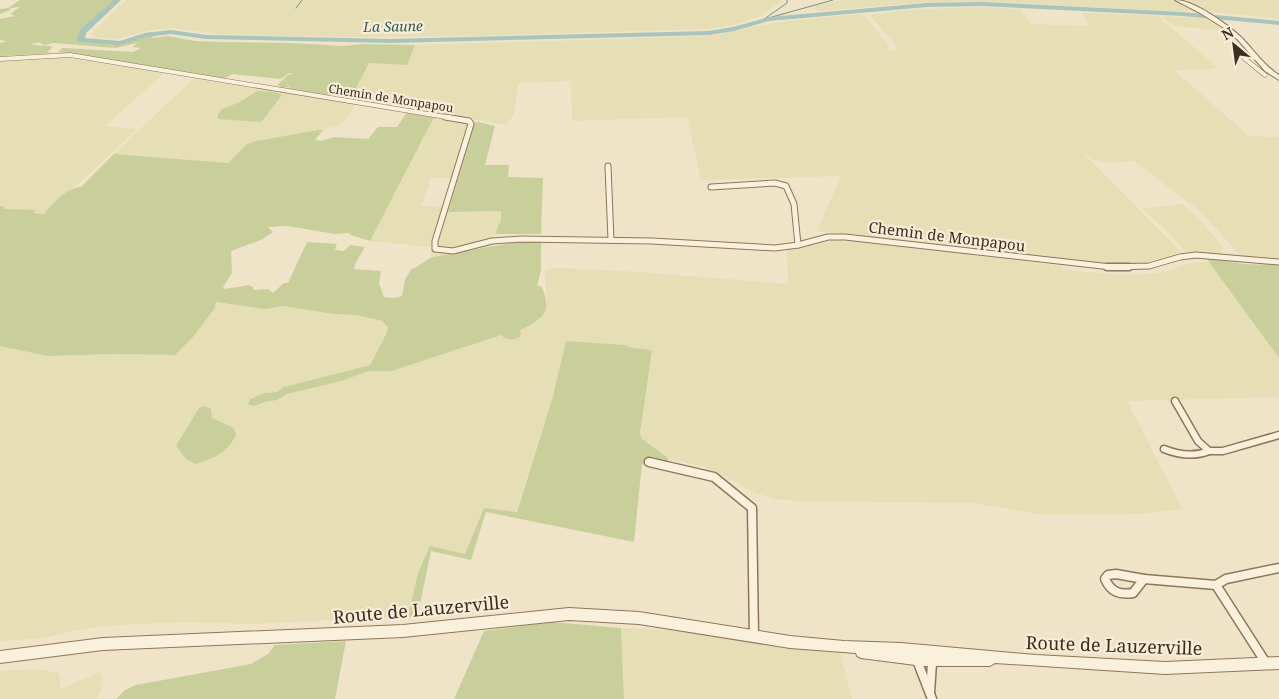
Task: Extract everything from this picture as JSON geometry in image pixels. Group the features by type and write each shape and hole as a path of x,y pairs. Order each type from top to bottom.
{"street":[{"path":"1177,0 1204,12 1241,40 1262,66 1279,78"},
{"name":"Chemin de Monpapou","path":"0,59 70,55 467,120 471,124 435,241 435,249 446,252 492,241 520,238 611,240 774,248 798,245 828,237 845,237 1112,267 1149,266 1196,254 1279,262"},
{"path":"1244,58 1265,74"},
{"path":"1254,66 1262,66"},
{"path":"608,166 611,240"},
{"path":"711,187 775,183 786,186 794,204 798,245"},
{"path":"1175,401 1198,441 1210,451"},
{"path":"1164,449 1184,454 1200,454 1210,451 1223,451 1279,435"},
{"path":"649,462 714,477 752,508 754,636"},
{"path":"1144,579 1216,584 1226,579 1279,568"},
{"path":"1216,584 1273,663"},
{"name":"Route de Lauzerville","path":"0,657 66,647 427,629 569,614 639,618 754,636 844,647 862,652 977,662 1007,659 1165,668 1273,663"},
{"path":"924,657 931,696"},
{"path":"924,657 931,696"}],"shaded area":[{"path":"126,0 782,1 759,17 732,25 707,29 465,36 339,37 217,34 171,28 153,30 116,39 96,38 91,34"},
{"path":"840,0 1173,0 1192,11 985,2 921,3 819,11 810,8"},
{"path":"1181,0 1279,0 1279,19 1205,11"},
{"path":"976,7 1020,9 1031,24 1089,26 1081,13 1158,16 1162,18 1162,22 1167,24 1217,67 1214,69 1174,70 1249,136 1279,137 1279,259 1241,256 1202,213 1135,161 1109,163 1092,159 1081,151 1181,252 1145,263 1108,264 817,231 841,176 701,180 687,117 572,121 571,81 521,83 518,85 514,114 506,125 350,100 369,63 407,65 415,45 708,36 780,22 859,14 864,15 889,46 888,50 897,51 896,46 870,15 906,10"},
{"path":"1165,16 1205,18 1215,23 1223,31 1174,26 1164,18"},
{"path":"63,57 164,73 105,126 136,129 75,187 57,199 43,214 33,213 34,210 5,209 3,206 0,206 0,60"},
{"path":"194,78 356,103 344,123 334,127 247,144 228,163 114,154"},
{"path":"434,117 474,123 457,178 431,178 421,206 449,207 448,212 502,211 501,220 490,246 432,258 431,247 370,241"},
{"path":"1182,204 1199,219 1224,248 1220,250 1222,254 1185,251 1164,228 1142,209"},
{"path":"835,240 860,241 1060,266 1065,270 1109,274 1136,275 1162,273 1194,262 1209,262 1279,358 1279,397 1127,401 1182,509 1141,514 1044,515 972,503 799,501 776,499 755,493 717,472 702,466 668,458 642,439 640,425 652,350 624,345 563,349 563,361 553,396 516,512 484,509 465,554 430,546 418,573 408,616 252,624 185,622 119,625 81,629 45,638 0,641 0,346 47,356 174,355 193,337 215,308 216,302 265,309 282,306 334,314 357,315 382,321 388,327 370,365 284,387 277,392 264,393 255,406 277,400 287,394 340,381 369,371 392,371 463,348 487,338 520,330 539,321 543,315 547,303 545,269 561,268 640,272 788,284 787,250"},
{"path":"621,628 680,631 753,643 840,651 852,699 624,699"},
{"path":"37,669 59,673 61,689 100,672 103,682 97,699 0,699 0,671"}],"green space":[{"path":"20,0 120,0 85,34 83,39 88,40 120,41 150,32 154,35 152,38 168,36 195,41 343,46 363,44 415,45 407,65 369,63 350,100 288,89 290,87 282,88 277,85 288,75 293,74 289,73 281,79 232,74 224,79 58,52 62,48 133,52 141,48 133,47 137,43 116,48 53,43 44,45 39,42 31,44 53,47 47,52 54,53 2,56 0,58 0,43 6,41 0,40 0,19 15,16 10,14 20,7 11,8 0,14 0,9 8,8"},
{"path":"257,91 274,92 282,95 263,120 259,122 218,119 217,116 222,109 240,102"},
{"path":"407,112 434,117 370,241 349,233 335,234 287,226 268,227 273,232 261,240 231,251 232,273 223,287 225,289 249,285 253,287 253,290 268,289 273,293 284,283 288,283 307,242 337,244 335,250 344,251 350,245 365,247 354,269 381,271 379,283 384,297 394,298 402,296 405,280 411,269 431,258 500,245 541,241 541,270 537,286 541,286 545,295 546,309 540,319 520,330 521,336 519,338 511,339 501,335 392,371 369,371 341,381 287,394 277,400 255,406 248,405 250,399 264,393 277,392 284,387 370,365 388,327 382,321 357,315 334,314 282,306 265,309 216,302 215,308 193,337 175,355 47,356 0,346 0,206 3,206 5,209 35,210 34,213 44,214 65,193 81,187 114,154 228,163 247,144 318,130 323,130 315,140 321,141 334,137 368,139 378,127 397,127"},
{"path":"478,122 495,126 485,165 509,165 508,177 543,178 541,234 495,234 501,220 501,211 448,212 474,123"},
{"path":"1206,258 1244,264 1279,265 1279,358"},
{"path":"566,341 624,345 652,350 640,433 642,439 668,458 666,469 642,464 634,542 486,512 471,560 431,551 417,619 408,616 418,573 430,546 465,554 484,508 517,512 553,396"},
{"path":"205,406 211,409 212,418 234,428 236,435 224,451 196,464 186,459 176,446 199,408"},
{"path":"552,622 621,628 624,699 454,699 484,631"},
{"path":"346,641 335,699 116,699 125,690 136,685 251,664 268,654 275,645"}],"waterway":[{"name":"La Saune","path":"118,0 83,32 82,40 120,43 145,35 171,32 206,37 391,41 709,33 734,29 769,19 927,5 982,4 1182,14 1279,23"},
{"path":"296,8 302,0"},
{"path":"760,22 787,3 787,0"},
{"path":"772,17 833,0"}]}
